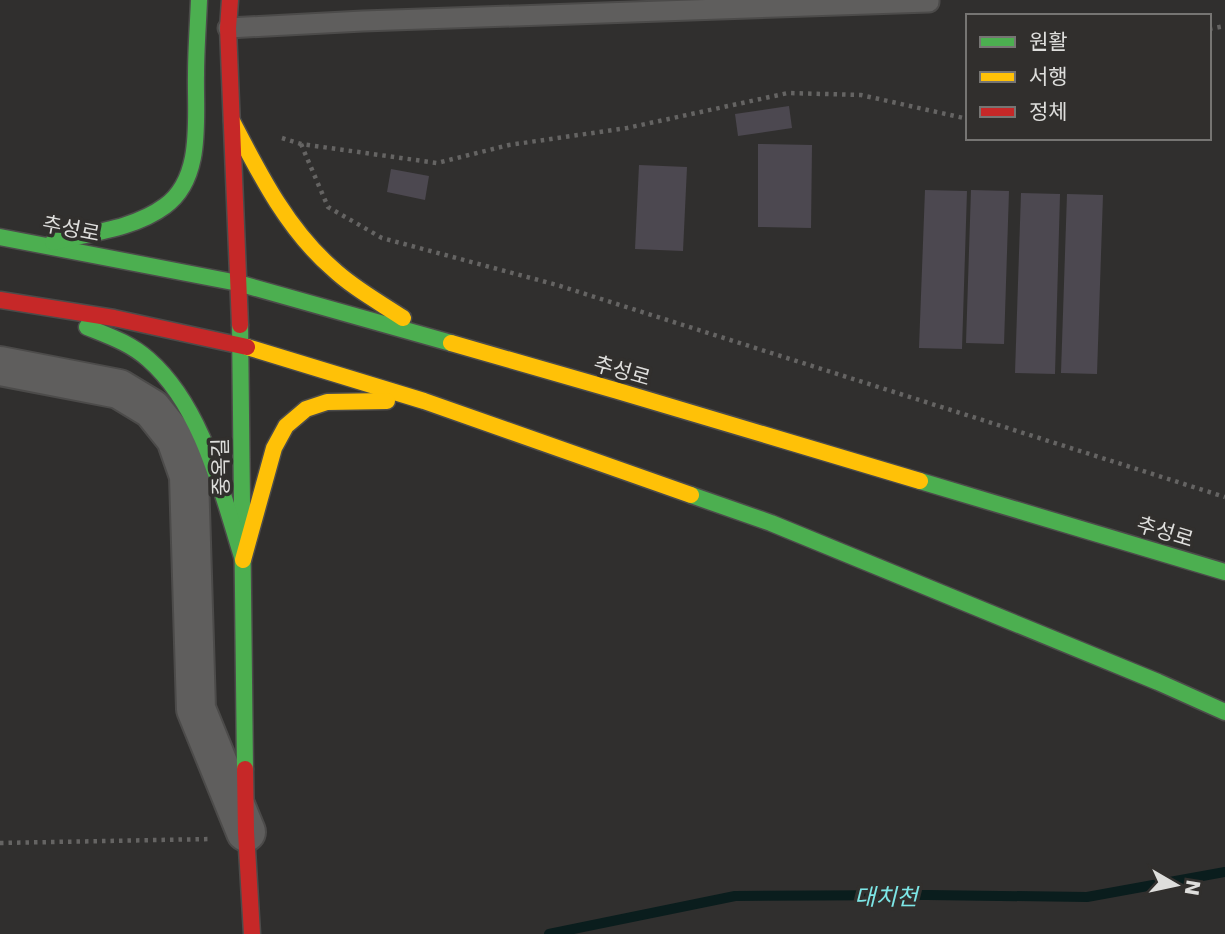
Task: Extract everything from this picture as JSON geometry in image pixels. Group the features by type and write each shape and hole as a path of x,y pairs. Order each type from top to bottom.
{"main road":[{"path":"42,245 149,216 178,194 189,175 192,159 200,0"},
{"name":"중옥길","path":"230,0 228,29 241,345 246,832 252,934"},
{"path":"232,121 265,184 288,220 321,258 356,288 437,340"},
{"name":"추성로","path":"0,237 238,283 618,391 1225,572"},
{"path":"0,300 114,318 241,345 424,401 771,523 1225,712"},
{"path":"33,306 123,342 150,361 168,380 190,411 204,440 243,560"},
{"path":"243,560 274,448 286,426 306,409 327,402 424,401"}],"street":[{"path":"0,366 119,389 152,410 176,439 189,476 196,709 246,832"}],"lane":[{"path":"228,29 363,21 929,0"}],"path":[{"path":"232,121 300,144 437,163 509,145 627,128 788,93 861,96 966,119"},
{"path":"300,144 328,208 382,238 557,285 1225,497"},
{"path":"0,843 212,838 246,832"}],"building":[{"path":"789,106 792,128 738,136 735,114"},
{"path":"758,144 812,145 811,228 758,227"},
{"path":"639,165 687,167 683,251 635,249"},
{"path":"391,169 429,176 425,200 387,192"},
{"path":"925,190 967,191 962,349 919,348"},
{"path":"971,190 1009,191 1004,344 966,343"},
{"path":"1021,193 1060,194 1055,374 1015,373"},
{"path":"1067,194 1103,195 1097,374 1061,373"}],"waterway":[{"name":"대치천","path":"549,934 735,896 1087,897 1225,872"}],"traffic: fast":[{"path":"53,242 111,229 153,214 177,194 186,180 195,146 199,0"},
{"path":"0,237 238,283 451,343"},
{"path":"240,325 245,769"},
{"path":"87,327 119,340 141,353 167,379 183,401 208,452 243,560"},
{"path":"920,481 1225,572"},
{"path":"691,495 771,523 1225,712"}],"traffic: slow":[{"path":"232,121 275,199 301,236 340,275 403,318"},
{"path":"451,343 920,481"},
{"path":"247,347 424,401 691,495"},
{"path":"243,560 274,448 286,426 306,409 327,402 387,401"}],"traffic: jam":[{"path":"230,0 228,28 240,325"},
{"path":"0,300 114,318 247,347"},
{"path":"245,769 252,934"}]}
